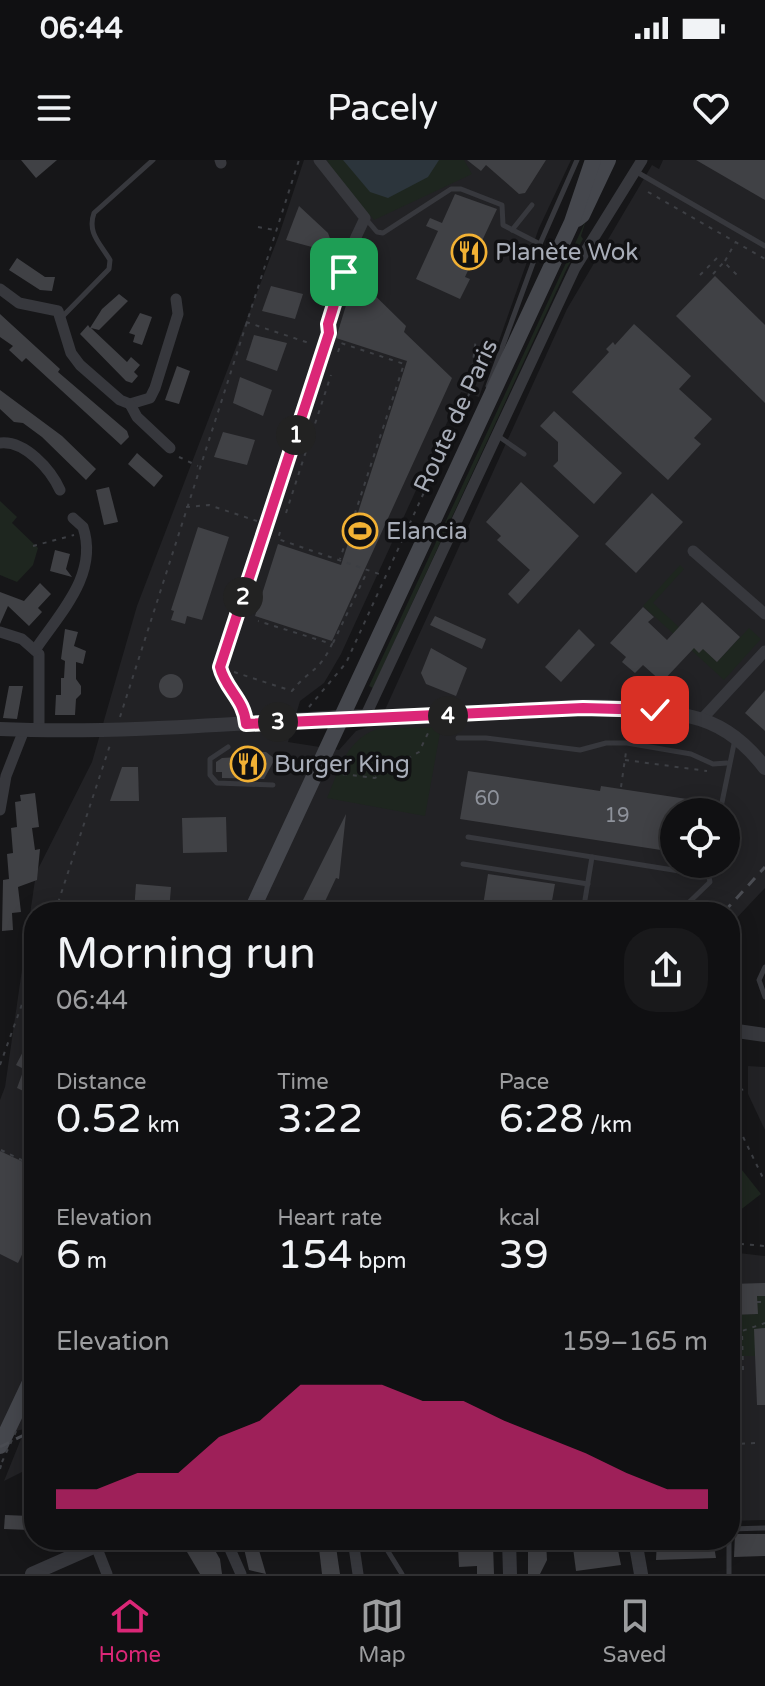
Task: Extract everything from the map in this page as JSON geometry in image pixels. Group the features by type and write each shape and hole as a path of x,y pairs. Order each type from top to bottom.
{"main road":[{"name":"Route de Paris","path":"256,902 572,222 593,160"},
{"name":"Route de Paris","path":"572,222 582,215 608,160"},
{"path":"7,1433 24,1396"}],"street":[{"path":"246,724 245,708 222,677 220,667 329,333 328,324 341,280 365,218 319,160"},
{"path":"365,717 575,268 642,160"},
{"path":"0,289 19,303 58,311 71,353 80,365 120,400 130,404 150,398 155,388 178,314 176,299"},
{"path":"130,404 137,417 170,448"},
{"path":"0,443 13,442 24,449 54,477 60,490"},
{"path":"35,650 74,600 87,551 85,532 73,518"},
{"path":"693,551 765,614"},
{"path":"0,632 22,639 35,650 40,668 39,730"},
{"path":"702,719 765,651"},
{"path":"0,729 92,732 342,717 407,718 623,707 702,719 736,737 765,768"},
{"path":"0,810 2,785 24,730"},
{"path":"740,1031 765,1035"},
{"path":"32,1574 87,1550"},
{"path":"104,1550 107,1574"},
{"path":"230,1550 241,1574"},
{"path":"354,1550 358,1574"},
{"path":"509,1550 510,1574"},
{"path":"637,1550 641,1574"}],"lane":[{"path":"62,317 109,269 110,260 92,233 90,224 94,213 153,160"},
{"path":"473,437 493,367 540,244 577,160"},
{"path":"635,171 765,246"},
{"path":"365,218 377,232 383,233 451,189 461,189 502,205 503,225 540,244"},
{"path":"512,230 532,205"},
{"path":"497,435 524,454"},
{"path":"722,798 727,763 736,737"},
{"path":"458,738 486,738 580,750 606,743 627,743 691,754 713,764 727,763"},
{"path":"228,747 210,759 210,775 217,783 273,785"},
{"path":"468,837 660,868"},
{"path":"585,902 592,857"},
{"path":"463,864 588,884"},
{"path":"689,902 710,882 710,878"},
{"path":"765,967 759,980 765,997"},
{"path":"740,1529 765,1528"},
{"path":"387,1550 402,1574"},
{"path":"729,1550 729,1574"}],"path":[{"path":"118,722 299,160"},
{"path":"648,192 765,259"},
{"path":"258,227 276,230"},
{"path":"707,268 714,275 736,242"},
{"path":"700,275 717,258"},
{"path":"724,262 737,275"},
{"path":"245,322 316,345"},
{"path":"309,720 309,703 324,693 346,663 383,576 469,394 476,338"},
{"path":"338,352 341,343 404,364 340,559"},
{"path":"476,349 493,367"},
{"path":"312,433 331,375"},
{"path":"286,513 308,445"},
{"path":"170,448 180,459 198,466"},
{"path":"185,507 209,505 260,522"},
{"path":"33,546 85,532"},
{"path":"280,532 278,539 383,576"},
{"path":"229,673 292,691 302,678 321,668 368,569"},
{"path":"258,621 332,644"},
{"path":"333,773 375,778 419,752 432,725"},
{"path":"58,902 112,739"},
{"path":"621,787 627,743"},
{"path":"625,760 697,772 712,770"},
{"path":"0,1065 24,999"},
{"path":"740,1090 747,1088"},
{"path":"740,1131 765,1182"},
{"path":"1,1150 24,1161"},
{"path":"740,1244 765,1246"},
{"path":"757,1302 765,1302"},
{"path":"743,1370 742,1331 765,1323"},
{"path":"0,1469 7,1433"},
{"path":"740,1444 758,1443"}],"shaded area":[{"path":"304,160 571,160 539,228 479,397 461,392 341,654 324,683 300,701 288,742 339,750 356,731 379,723 567,309 652,165 659,169 663,160 765,160 765,888 740,914 740,902 32,902 36,873 92,762 137,606 279,235"},
{"path":"327,160 464,160 472,174 374,220 338,179"},
{"path":"343,160 439,160 428,177 388,198 370,192"},
{"path":"586,220 581,236 583,239 373,688 369,686"},
{"path":"0,501 17,517 12,523 38,548 33,565 17,582 0,575"},
{"path":"680,565 684,569 653,603 696,643 693,647 699,652 703,649 717,662 749,628 761,639 724,680 643,606"},
{"path":"441,727 425,816 327,798 345,757 366,734 377,729"},
{"path":"24,956 24,1429 0,1434 0,1100 5,1087"},
{"path":"748,1066 765,1067 765,1130 748,1094"},
{"path":"740,1168 761,1194 740,1210"},
{"path":"740,1253 765,1256 765,1520 740,1521"},
{"path":"757,1296 765,1296 765,1328 755,1356 740,1356 740,1315 757,1314"},
{"path":"24,1431 24,1471 4,1481"}],"building":[{"path":"21,160 57,160 36,178"},
{"path":"467,160 546,160 525,193 519,194 486,165 481,171"},
{"path":"696,160 765,160 765,200"},
{"path":"455,194 497,209 465,277 470,279 460,299 416,279 438,231 426,226 430,218 442,223"},
{"path":"299,206 328,233 331,241 323,250 286,240"},
{"path":"17,258 45,277 55,277 52,291 40,290 9,270"},
{"path":"355,276 406,326 404,332 452,378 332,641 255,616 278,544 341,565 407,361 336,338"},
{"path":"715,276 765,325 765,403 676,316"},
{"path":"271,286 303,294 295,319 262,311"},
{"path":"119,294 128,301 99,330 91,328 127,362 131,357 140,365 134,372 138,376 132,383 126,381 80,334 88,325 90,328 102,309"},
{"path":"140,313 152,317 142,345 133,342 135,335 129,333"},
{"path":"0,314 60,369 58,372 127,431 129,437 121,445 26,358 22,362 9,350 13,346 0,337"},
{"path":"634,324 691,376 679,389 712,419 694,438 701,444 668,480 572,392 609,352 606,349 613,342 615,345"},
{"path":"254,335 287,343 277,371 246,360"},
{"path":"177,366 190,371 179,404 165,400"},
{"path":"240,377 272,390 263,416 233,403"},
{"path":"0,390 62,436 96,469 86,480 42,437 23,423 14,422 0,409"},
{"path":"554,411 622,473 594,504 553,466 558,461 558,442 540,426"},
{"path":"223,432 255,440 247,465 214,457"},
{"path":"137,453 163,476 154,487 128,464"},
{"path":"521,482 579,536 518,604 508,594 530,570 497,540 501,536 486,522"},
{"path":"109,487 118,522 104,525 96,490"},
{"path":"652,493 683,522 636,573 605,544"},
{"path":"198,527 229,537 202,620 187,616 185,624 171,620 174,611 171,610"},
{"path":"55,550 70,554 66,569 72,577 50,571"},
{"path":"40,583 51,594 38,608 42,612 29,626 8,606 0,624 0,592 24,601"},
{"path":"702,602 740,637 717,662 703,649 699,653 694,648 662,682 643,665 635,673 622,662 626,657 610,643 643,607 654,617 648,622 667,640"},
{"path":"435,616 486,639 482,649 430,625"},
{"path":"65,629 78,632 74,646 86,651 83,664 76,662 76,679 81,686 81,694 76,699 75,715 55,715 56,695 61,695 61,678 64,678 65,661 61,659"},
{"path":"579,629 595,645 561,682 545,667"},
{"path":"431,648 467,668 456,696 426,684 421,673"},
{"path":"171,674 180,677 183,686 180,695 171,698 162,695 159,686 162,677"},
{"path":"9,686 23,686 17,719 3,718"},
{"path":"765,690 765,731 745,713"},
{"name":"Burger King","path":"239,752 266,752 275,759 264,779 222,778 222,772 216,772 216,762 222,758 239,757"},
{"path":"122,767 138,767 139,801 110,801"},
{"path":"468,771 600,791 601,786 680,798 660,798 660,850 460,819"},
{"path":"35,793 39,827 32,828 35,850 40,849 37,880 18,887 21,912 12,913 13,930 2,931 3,880 9,879 7,854 13,853 11,828 17,827 15,802 21,801 20,795"},
{"path":"346,814 339,879 336,878 325,902 302,902"},
{"path":"226,817 227,852 183,853 182,818"},
{"path":"488,874 555,884 552,902 484,902"},
{"path":"136,884 171,887 170,902 135,902"},
{"path":"24,1050 24,1069 16,1065"},
{"path":"24,1069 24,1091 17,1088"},
{"path":"0,1151 24,1162 24,1251 18,1263 0,1254"},
{"path":"765,1283 765,1296 757,1296 758,1314 740,1315 740,1284"},
{"path":"765,1328 765,1405 757,1405 754,1329"},
{"path":"5,1515 24,1516 24,1530 4,1529"},
{"path":"740,1534 765,1534 765,1556 734,1557 734,1550 740,1550"},
{"path":"186,1550 215,1550 220,1559 222,1574 200,1574"},
{"path":"244,1550 259,1550 266,1574 249,1570"},
{"path":"319,1550 336,1550 340,1574 322,1574"},
{"path":"458,1550 493,1550 494,1574 477,1574 477,1566 459,1567"},
{"path":"528,1550 546,1550 547,1560 540,1574 528,1574"},
{"path":"573,1550 618,1550 621,1565 576,1571"},
{"path":"656,1550 715,1550 716,1558 656,1560"}],"railway":[{"path":"733,902 765,867"},
{"path":"0,1447 24,1435"}],"place":[{"name":"Planète Wok","path":"469,252"},
{"name":"Elancia","path":"360,531"},
{"name":"Burger King","path":"248,764"}],"route":[{"path":"344,272 328,324 329,333 220,667 222,677 245,708 246,724 342,717 407,718 583,708 655,710"}]}
